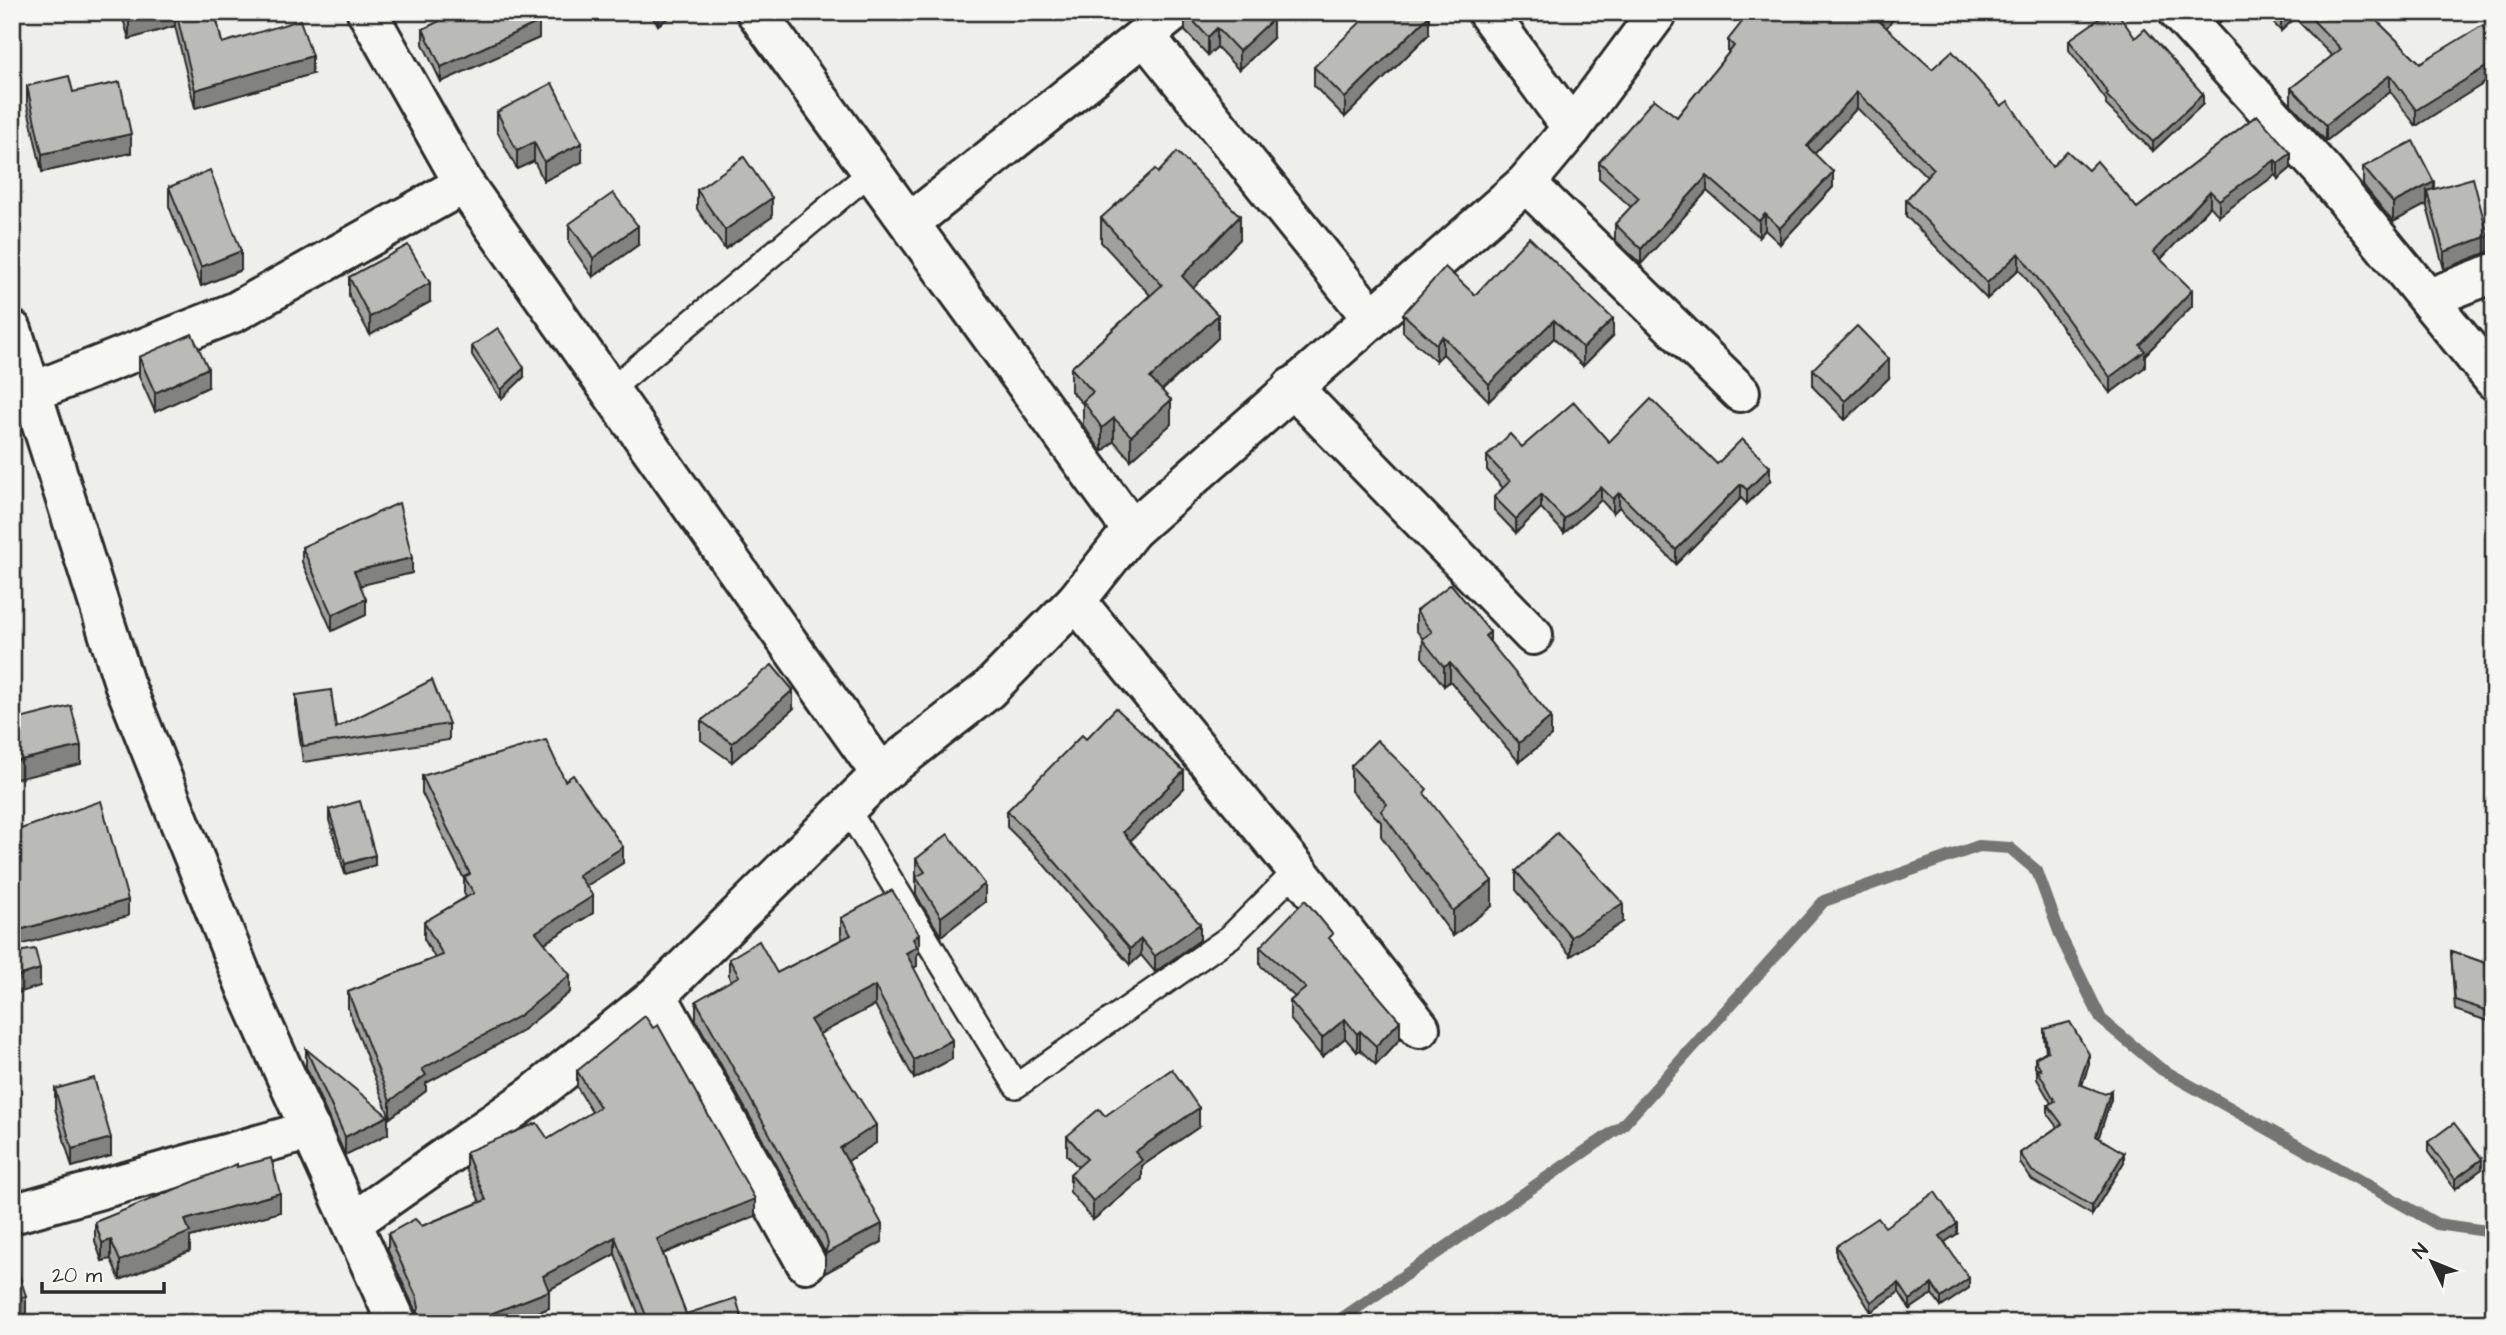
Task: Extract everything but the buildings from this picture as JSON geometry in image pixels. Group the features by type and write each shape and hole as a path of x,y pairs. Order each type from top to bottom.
{"street":[{"path":"367,12 464,184 881,774"},
{"path":"755,12 911,222 1132,530"},
{"path":"1487,12 1573,128"},
{"path":"354,1222 532,1096 657,995 848,810 881,774 988,690 1076,601 1132,530 1526,183 1573,128 1658,12"},
{"path":"2178,12 2323,171 2494,380"},
{"path":"911,222 1160,25 1372,318"},
{"path":"1526,183 1740,392"},
{"path":"22,397 235,312 464,184"},
{"path":"2429,298 2494,273"},
{"path":"12,330 22,397 124,683 247,992 354,1222 397,1323"},
{"path":"1292,387 1533,635"},
{"path":"1076,601 1297,870 1420,1028"},
{"path":"657,995 806,1263"},
{"path":"12,1214 311,1130"}],"lane":[{"path":"610,390 872,171"},
{"path":"848,810 1016,1086 1230,937 1297,870"}],"waterway":[{"path":"1335,1323 1622,1126 1824,901 1979,846 2010,848 2037,871 2061,937 2101,1019 2161,1069 2437,1224 2494,1232"}]}
